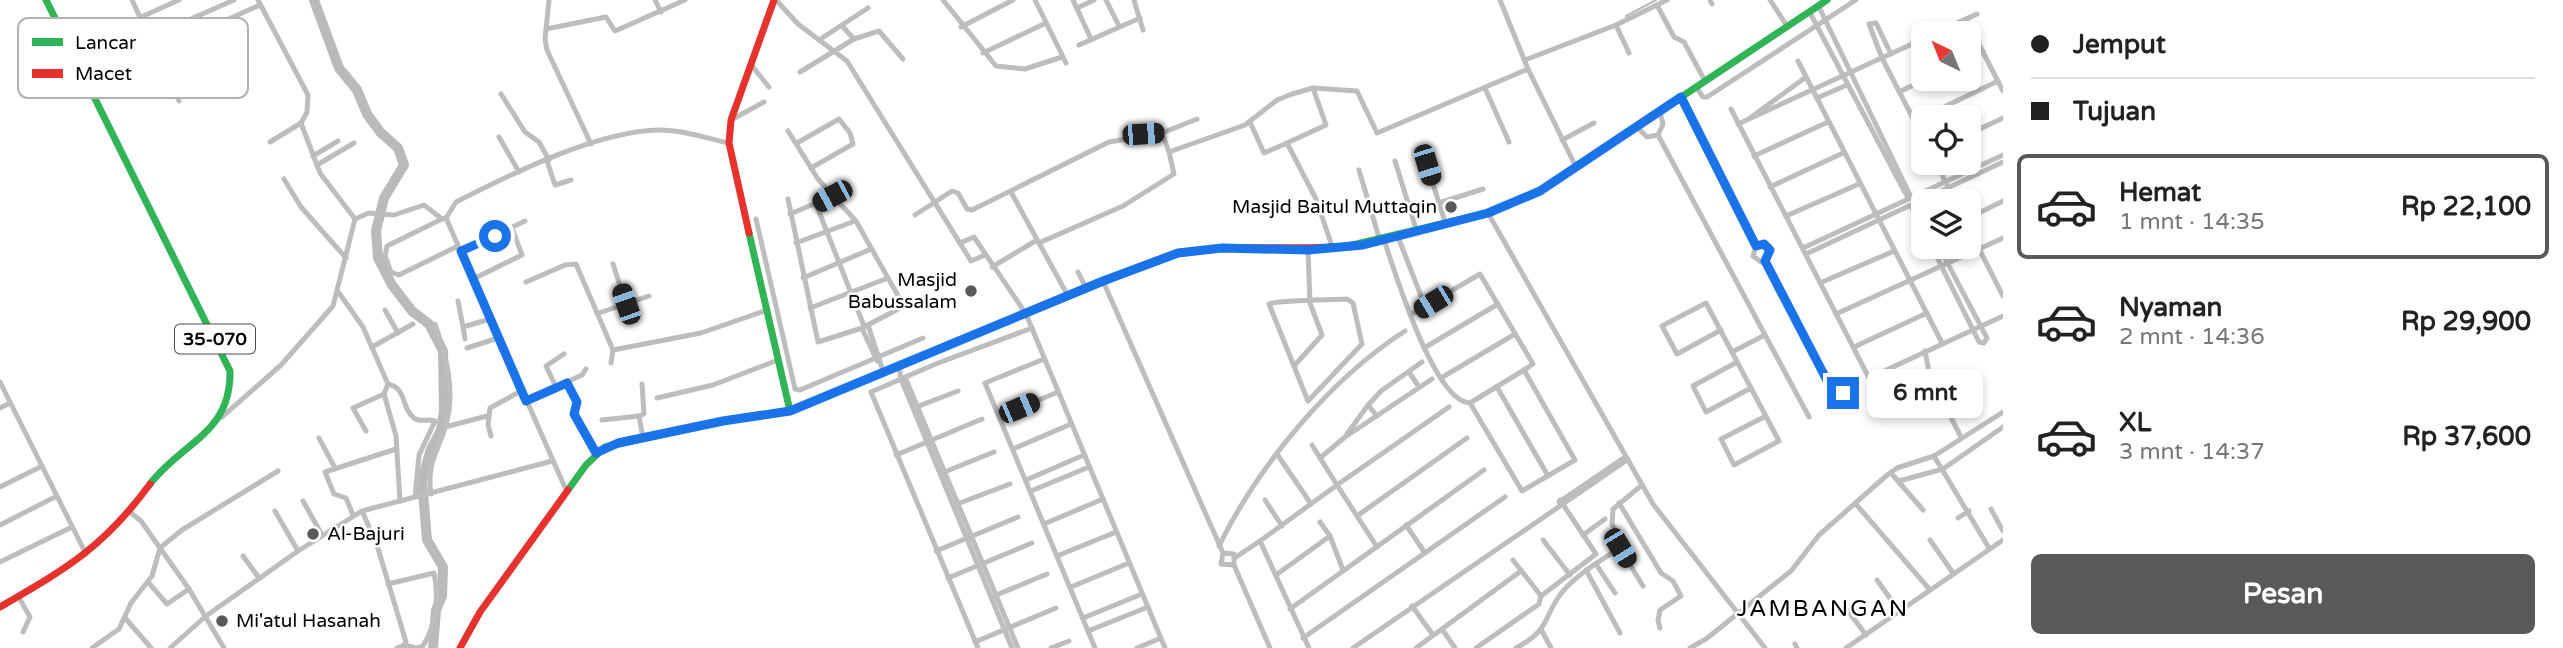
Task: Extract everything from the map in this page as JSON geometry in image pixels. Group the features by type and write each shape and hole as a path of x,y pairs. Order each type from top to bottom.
{"street":[{"name":"35-070","path":"46,0 55,18"},
{"path":"132,0 139,18 179,0"},
{"path":"193,18 234,0"},
{"path":"549,0 545,39 552,66 591,144"},
{"path":"655,0 661,12"},
{"path":"546,29 606,17 615,31 685,0"},
{"path":"789,407 729,144 731,120 775,0 798,24 847,61 972,262 985,255"},
{"path":"943,0 961,27 996,66 1025,69 1062,57"},
{"path":"961,27 1013,0"},
{"path":"1035,0 1066,63"},
{"path":"1073,0 1091,40"},
{"path":"1077,8 1094,0"},
{"path":"1106,0 1119,26"},
{"path":"1134,0 1143,30"},
{"path":"1500,0 1528,69 1576,167"},
{"path":"1525,60 1616,25 1667,0"},
{"path":"1770,0 1787,26"},
{"path":"902,374 971,344 1085,285 1192,251 1222,248 1308,254 1382,241 1488,213 1540,191 1827,0"},
{"path":"1696,87 1706,98 1856,0"},
{"path":"226,18 259,2 308,95 308,105 301,122 270,142"},
{"path":"1657,5 1674,37 1684,42 1705,81"},
{"path":"1818,5 1911,199"},
{"path":"819,40 868,8"},
{"path":"1809,11 1875,140 1911,199"},
{"path":"1962,21 1977,13"},
{"path":"1079,45 1140,18"},
{"path":"1966,19 2003,91"},
{"path":"1891,54 1873,22 1868,26 1911,114"},
{"path":"983,53 1046,23"},
{"path":"1616,25 1629,53"},
{"path":"842,26 853,39"},
{"path":"800,72 853,39 879,31 903,59"},
{"path":"1738,124 1911,45"},
{"path":"1798,61 1942,344"},
{"path":"752,66 769,87"},
{"path":"1169,152 1250,122 1277,100 1314,90 1357,91 1362,97 1372,130 1377,133 1528,69"},
{"path":"1750,118 1806,77"},
{"path":"1948,105 1998,81"},
{"path":"1817,98 1847,85"},
{"path":"1899,92 1911,86"},
{"path":"1485,89 1509,142"},
{"path":"1250,122 1266,153 1326,125 1314,90"},
{"path":"501,94 525,132 539,142 548,160 555,185 571,180"},
{"path":"1681,97 1756,246 1753,256 1758,261 1765,261"},
{"name":"35-070","path":"95,98 230,371 228,404 221,418"},
{"path":"177,98 179,102"},
{"path":"731,120 764,102"},
{"path":"1731,109 1870,378 2003,316"},
{"path":"1658,135 1663,124 1660,112"},
{"path":"915,215 956,191 967,209 972,210 1109,142 1162,133 1197,118"},
{"path":"1981,128 2003,118"},
{"path":"797,143 839,119 850,133 853,144 811,168"},
{"path":"0,607 86,554 130,512 167,464 281,365 323,320 339,293 355,219 317,165 301,122"},
{"path":"1754,156 1828,122"},
{"path":"1562,140 1594,123"},
{"path":"1637,127 1647,137 1658,135"},
{"path":"525,221 399,275 391,272 385,256 387,246 444,218 456,202 519,172 591,144 618,136 662,130 729,144"},
{"path":"788,131 832,196 856,221 904,306 864,326 825,342 818,342 788,199"},
{"path":"992,267 1038,241 1123,206 1174,174 1162,133"},
{"path":"1658,135 1809,417"},
{"path":"1875,140 1882,136"},
{"path":"499,137 519,172"},
{"path":"313,156 338,141"},
{"path":"317,165 354,143"},
{"path":"1287,143 1308,181 1333,248"},
{"path":"1770,187 1843,153"},
{"path":"1936,189 2003,155"},
{"path":"1395,161 1417,232"},
{"path":"1946,184 2003,162"},
{"path":"1427,165 1446,225"},
{"path":"1359,170 1382,241 1424,348 1454,397 1469,403 1522,491 1575,460 1524,370"},
{"path":"1942,175 1949,189"},
{"path":"284,178 301,206 346,258"},
{"path":"1786,216 1859,184"},
{"path":"1440,203 1483,188"},
{"path":"1011,192 1068,296"},
{"path":"790,214 832,196"},
{"path":"1804,251 1911,201"},
{"path":"1981,212 2003,201"},
{"path":"816,204 849,293 881,365"},
{"path":"355,219 369,213 394,215 424,205 444,218 567,492"},
{"path":"1488,213 1642,485 1666,522 1765,648"},
{"path":"756,219 795,389 800,390 881,365 902,374 919,407 942,473 1018,648"},
{"path":"796,243 856,221"},
{"path":"472,279 522,255 512,228"},
{"path":"960,243 973,236 1025,314 1165,648"},
{"path":"1398,237 1423,301 1434,293"},
{"path":"1981,248 2003,238"},
{"path":"1756,246 1764,244 1770,250 1765,261"},
{"path":"803,278 871,249"},
{"path":"1821,283 1894,251"},
{"path":"1981,253 2003,296"},
{"path":"1294,366 1322,335 1310,303 1308,254"},
{"path":"1937,259 1980,343 1984,343 1988,339 1946,259"},
{"path":"1836,314 1958,259"},
{"path":"1765,261 1832,390"},
{"path":"527,282 565,265 576,264 613,350 611,363"},
{"path":"612,264 626,304"},
{"path":"1078,272 1085,285"},
{"path":"1410,315 1480,274 1533,364 1469,403"},
{"path":"810,308 887,278"},
{"path":"1996,281 2003,278"},
{"path":"1103,281 1223,553 1222,564 1234,565"},
{"path":"339,293 362,326 388,384 401,391 412,417 419,421 435,421 419,455 416,497"},
{"path":"599,313 649,296"},
{"path":"458,300 465,338"},
{"path":"1350,300 1363,342 1311,402 1307,399 1269,304 1275,301 1310,303 1350,300"},
{"path":"1721,330 1677,354 1662,326 1706,303 1721,330 1737,362 1766,415 1779,441 1734,465 1721,439 1766,415"},
{"path":"1424,348 1498,304"},
{"path":"384,310 398,333"},
{"path":"613,350 701,333 767,310"},
{"path":"1854,347 1927,313"},
{"path":"463,327 490,319"},
{"path":"372,347 413,324"},
{"path":"429,494 430,463 445,427 450,398 448,368 435,324"},
{"path":"1032,328 971,344 935,358 871,393 976,645 1056,608"},
{"path":"1219,546 1251,486 1277,454 1350,371 1405,331"},
{"path":"1441,378 1515,334"},
{"path":"1732,352 1765,335"},
{"path":"467,348 498,338"},
{"path":"460,648 480,612 596,453 604,447 789,407 881,365 923,338"},
{"path":"1925,351 1930,377 1961,438"},
{"path":"556,387 546,366 564,354"},
{"path":"976,387 1044,359"},
{"path":"657,398 712,385 778,360"},
{"path":"1345,437 1368,405 1422,362"},
{"path":"1737,362 1692,386 1706,412 1751,388"},
{"path":"526,401 567,383 586,369"},
{"path":"1409,372 1419,387"},
{"path":"902,374 930,440"},
{"path":"1320,458 1345,437 1432,379"},
{"path":"0,382 86,554"},
{"path":"567,383 577,402 574,414 596,453"},
{"path":"985,383 1096,648"},
{"path":"388,384 384,394 391,412 397,449 400,501"},
{"path":"602,420 644,414 642,384"},
{"path":"1497,387 1548,476"},
{"path":"445,427 487,416 494,405 521,391"},
{"path":"919,407 958,391"},
{"path":"1000,416 1058,392"},
{"path":"366,431 353,408 384,394"},
{"path":"0,408 10,404"},
{"path":"1368,405 1377,416"},
{"path":"1270,648 1234,565 1236,557 1449,407"},
{"path":"1690,648 1741,619 1791,571 1819,535 1859,508 1895,477 1939,463 1989,429 2003,412"},
{"path":"487,416 491,436"},
{"path":"639,416 643,438"},
{"path":"895,455 982,419"},
{"path":"1013,449 1071,424"},
{"path":"1895,477 1939,463 1961,438 2003,427"},
{"path":"319,438 335,468"},
{"path":"1357,516 1467,438"},
{"path":"1312,445 1377,547"},
{"path":"354,516 345,498 334,494 325,474 335,468 397,449"},
{"path":"942,473 994,452"},
{"path":"1277,454 1311,504"},
{"path":"1026,480 1084,455"},
{"path":"1353,648 1626,458"},
{"path":"170,648 206,616 298,551 362,511 552,461"},
{"path":"1939,463 1989,548"},
{"path":"0,486 42,466"},
{"path":"1031,491 1089,467"},
{"path":"1290,609 1484,470"},
{"path":"92,648 113,636 126,619 131,603 148,582 159,546 278,471"},
{"path":"1895,477 1923,510"},
{"path":"956,504 1010,484"},
{"path":"1516,648 1542,631 1562,592 1586,570 1620,548 1622,542 1612,518 1619,503 1642,485"},
{"path":"0,525 57,496"},
{"path":"1303,638 1505,497"},
{"path":"1044,524 1103,499"},
{"path":"1265,500 1282,526"},
{"path":"303,501 322,535"},
{"path":"1476,648 1536,607 1541,596 1596,554 1560,503"},
{"path":"1619,503 1661,573 1674,581 1681,596 1660,610 1660,628"},
{"path":"1859,508 1930,590"},
{"path":"1991,509 2003,531"},
{"path":"275,510 298,551"},
{"path":"362,511 377,545 406,642 404,645"},
{"path":"1958,517 1969,511"},
{"path":"130,512 159,546 189,589 224,648"},
{"path":"936,551 1018,517"},
{"path":"1583,535 1605,519"},
{"path":"1320,522 1330,536 1343,570"},
{"path":"1406,525 1425,553"},
{"path":"0,562 72,527"},
{"path":"1058,556 1116,532"},
{"path":"1276,575 1330,536"},
{"path":"1543,540 1570,575"},
{"path":"1930,540 1953,573"},
{"path":"1846,648 2003,540"},
{"path":"1260,541 1309,648"},
{"path":"948,579 1032,543"},
{"path":"1620,548 1643,586"},
{"path":"1223,553 1230,551 1236,557"},
{"path":"243,556 260,578"},
{"path":"1513,559 1541,596"},
{"path":"1071,587 1129,563"},
{"path":"1596,564 1615,593"},
{"path":"1586,570 1619,633"},
{"path":"1416,648 1425,645 1433,635 1521,571"},
{"path":"388,584 434,573 438,594 423,646 416,648 404,645 397,648"},
{"path":"994,596 1047,574"},
{"path":"1877,580 1899,611"},
{"path":"148,582 167,604 189,589"},
{"path":"1083,618 1142,594"},
{"path":"18,596 30,617 23,632"},
{"path":"1412,606 1433,635"},
{"path":"1088,631 1148,607"},
{"path":"1845,607 1866,635"},
{"path":"126,619 151,648"},
{"path":"1008,628 1012,648"},
{"path":"1442,629 1455,648"},
{"path":"1542,631 1551,648"},
{"path":"1137,648 1161,638"},
{"path":"1051,648 1069,641"}],"waterway":[{"path":"314,0 339,68 357,90 367,114 381,133 398,148 404,165 384,198 376,231 378,258 392,285 412,311 429,324 443,351 444,411 441,430 431,449 422,480 427,540 443,567 442,596 436,610 433,648"},
{"path":"1626,16 1656,0"}],"traffic: fast":[{"path":"46,0 55,18"},
{"path":"1348,246 1488,213 1540,191 1827,0"},
{"path":"95,98 230,371 223,409 214,423 150,484"},
{"path":"749,233 790,411"},
{"path":"568,490 586,465 605,447 723,421 790,411 1125,273"}],"traffic: jam":[{"path":"749,233 729,143 731,120 774,0"},
{"path":"1125,273 1167,256 1202,250 1348,246"},
{"path":"0,607 65,568 100,541 150,484"},
{"path":"460,648 480,612 568,490"}],"place":[{"name":"Masjid Baitul Muttaqin","path":"1451,207"},
{"name":"Masjid Babussalam","path":"971,291"},
{"name":"Al-Bajuri","path":"313,534"},
{"name":"Mi'atul Hasanah","path":"222,621"}],"district":[{"name":"JAMBANGAN","path":"1823,609"}],"route":[{"path":"495,236 461,251 526,401 567,383 578,405 573,411 574,414 596,453 604,447 618,443 723,421 790,411 1103,281 1178,253 1222,248 1308,250 1363,245 1488,213 1540,191 1681,97 1756,246 1764,244 1770,250 1765,261 1832,390 1840,390 1843,393"}]}
